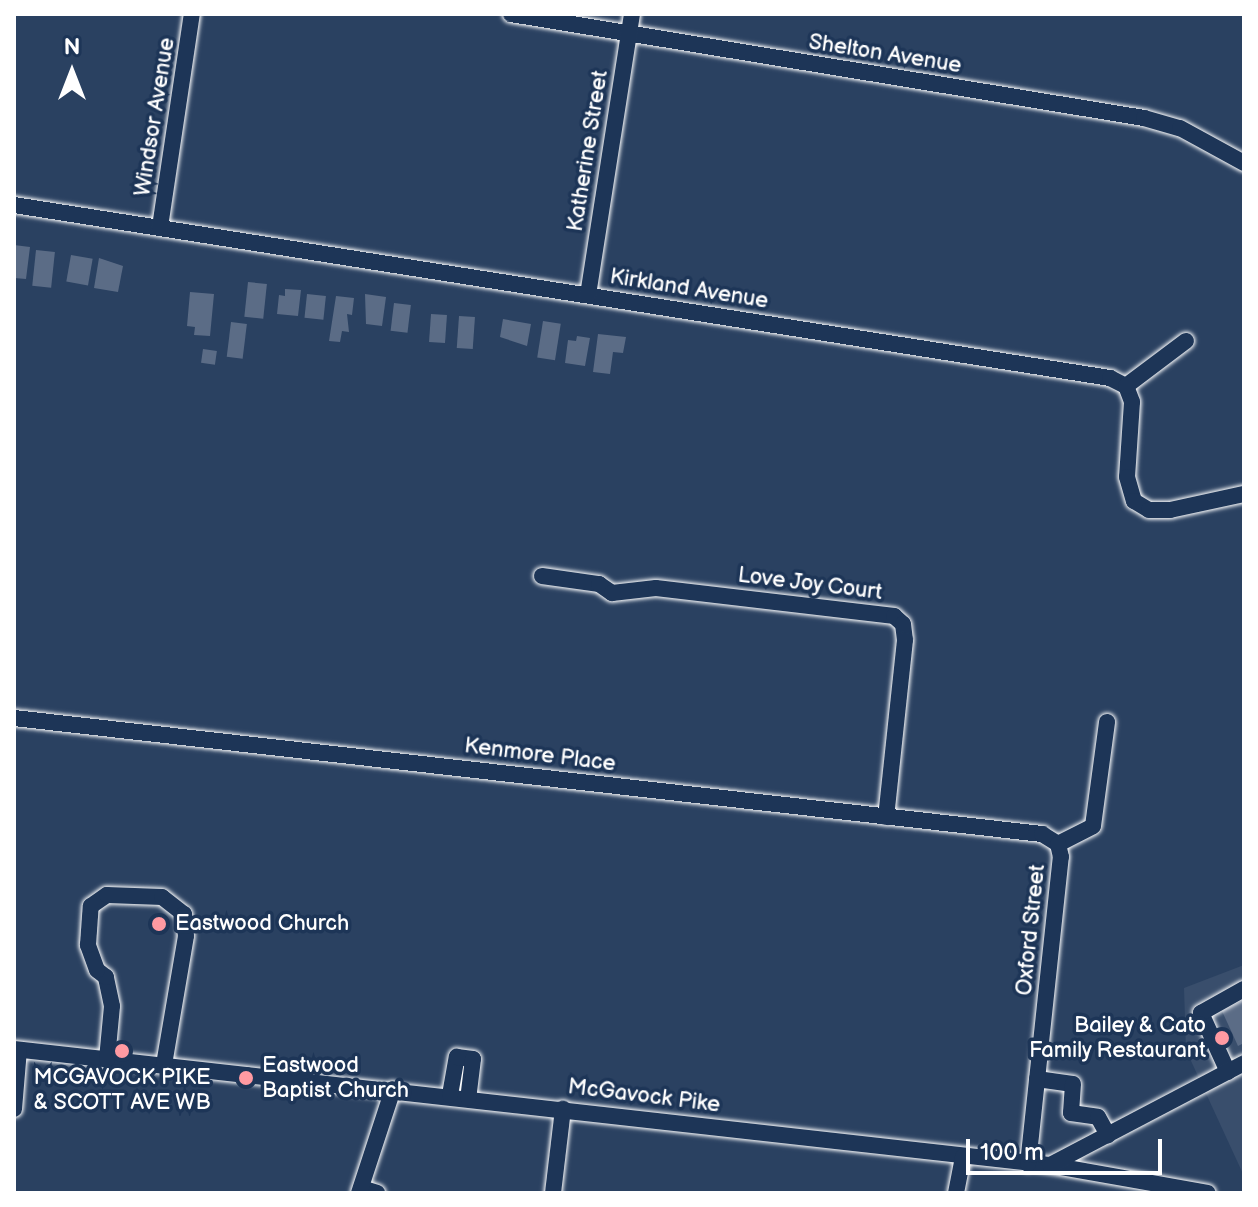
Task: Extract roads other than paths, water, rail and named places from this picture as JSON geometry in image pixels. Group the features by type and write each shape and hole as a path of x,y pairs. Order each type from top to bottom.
{"street":[{"name":"Windsor Avenue","path":"160,227 192,14"},
{"name":"Shelton Avenue","path":"511,14 1144,118 1180,128 1244,163"},
{"name":"Katherine Street","path":"588,295 632,14"},
{"name":"Kirkland Avenue","path":"14,205 1110,378 1126,386"},
{"path":"1186,341 1126,386 1132,402 1127,477 1134,501 1149,510 1170,510 1244,494"},
{"name":"Love Joy Court","path":"542,576 599,584 612,593 656,588 894,616 903,624 905,640 886,817"},
{"name":"Kenmore Place","path":"14,718 1048,835 1058,844"},
{"path":"1058,844 1093,826 1107,722"},
{"name":"Oxford Street","path":"1028,1164 1061,857 1058,844"},
{"path":"107,1059 112,1006 106,977 97,970 88,945 91,906 107,895 162,897 184,914 186,936 164,1065"},
{"path":"1239,1068 1201,1013 1244,989"},
{"path":"14,1109 16,1050"},
{"name":"McGavock Pike","path":"16,1050 450,1095 1050,1165 1239,1068"},
{"path":"450,1095 457,1057 473,1059 468,1098"},
{"path":"1037,1079 1073,1084 1071,1113 1098,1117 1108,1135"},
{"path":"365,1191 393,1089"},
{"path":"553,1193 563,1109"},
{"path":"956,1193 963,1157"},
{"path":"1050,1165 1208,1193"}],"place":[{"name":"Eastwood Church","path":"159,924"},
{"name":"Bailey & Cato Family Restaurant","path":"1222,1038"},
{"name":"MCGAVOCK PIKE & SCOTT AVE WB","path":"122,1051"},
{"name":"Eastwood Baptist Church","path":"246,1078"}]}
